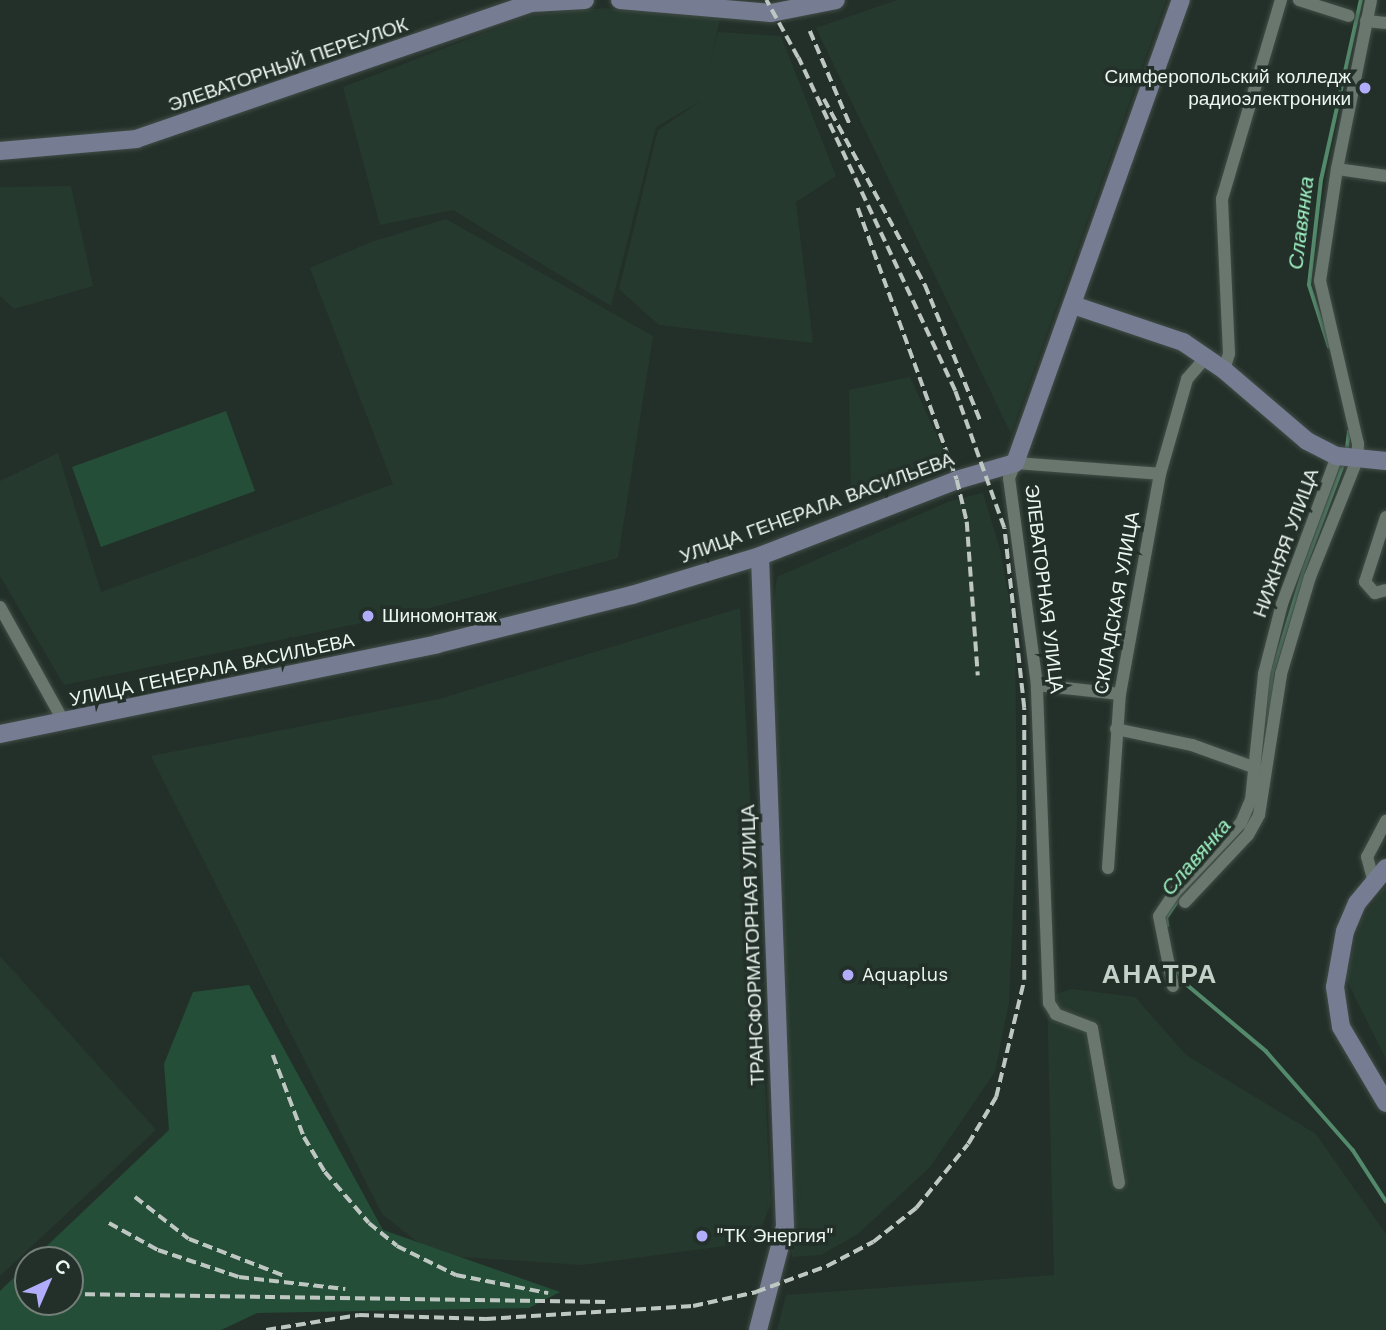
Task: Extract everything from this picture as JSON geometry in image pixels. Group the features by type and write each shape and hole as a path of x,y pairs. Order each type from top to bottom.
{"main road":[{"name":"ЭЛЕВАТОРНЫЙ ПЕРЕУЛОК","path":"0,152 136,139 531,2 585,0"},
{"path":"620,0 771,13 836,0"},
{"name":"ЭЛЕВАТОРНАЯ УЛИЦА","path":"1015,463 1181,0"},
{"path":"1073,305 1183,342 1224,370 1307,441 1338,456 1386,461"},
{"name":"УЛИЦА ГЕНЕРАЛА ВАСИЛЬЕВА","path":"0,734 438,644 632,595 760,556 957,480 1015,463"},
{"name":"ТРАНСФОРМАТОРНАЯ УЛИЦА","path":"758,1330 785,1226 760,556"},
{"path":"1380,874 1345,931 1335,996 1341,1027 1386,1103"}],"street":[{"path":"1224,370 1229,354 1222,200 1281,0"},
{"path":"1299,0 1349,16"},
{"path":"1357,460 1349,401 1320,281 1337,169 1371,0"},
{"path":"1366,21 1386,23"},
{"path":"1337,169 1386,176"},
{"name":"СКЛАДСКАЯ УЛИЦА","path":"1108,868 1119,694 1160,474 1187,379 1206,357"},
{"name":"НИЖНЯЯ УЛИЦА","path":"1173,986 1159,916 1175,892 1241,822 1251,800 1264,674 1282,604 1338,456"},
{"name":"НИЖНЯЯ УЛИЦА","path":"1185,902 1248,835 1259,815 1281,674 1310,577 1357,460"},
{"name":"УЛИЦА ГЕНЕРАЛА ВАСИЛЬЕВА","path":"1015,463 1160,474"},
{"name":"ЭЛЕВАТОРНАЯ УЛИЦА","path":"1015,463 1009,478 1037,685 1049,1003 1056,1014 1092,1028 1119,1183"},
{"path":"1386,517 1365,582 1376,593 1386,590"},
{"path":"0,607 64,722"},
{"path":"1037,685 1119,694"},
{"path":"1116,729 1192,745 1256,768"},
{"path":"1380,874 1367,857 1386,821"}],"shaded area":[{"path":"897,0 1166,0 1011,434 816,28"},
{"path":"604,8 720,19 710,63 718,32 781,36 836,176 796,202 813,343 659,325 619,289 658,130 701,101 656,127 611,306 453,210 380,225 343,87 534,14"},
{"path":"71,186 93,286 14,309 0,296 0,187"},
{"path":"446,219 653,336 618,558 419,611 64,685 0,576 0,481 58,453 101,592 393,484 310,268 371,242"},
{"path":"910,377 950,464 851,498 849,390"},
{"path":"983,493 1001,553 1015,635 1017,818 1009,1002 995,1072 930,1167 858,1234 821,1255 792,1257 774,741 772,616 777,577 950,501"},
{"path":"740,608 771,1204 755,1242 582,1265 434,1255 382,1214 151,756 439,699"},
{"path":"1386,885 1386,1059 1345,977 1362,919"},
{"path":"0,956 156,1130 32,1246 14,1246 14,1263 0,1276"},
{"path":"1072,989 1135,997 1186,1055 1316,1134 1386,1234 1386,1330 777,1330 786,1295 1054,1275 1047,997"}],"green space":[{"path":"226,411 255,491 101,547 72,467"},
{"path":"249,985 383,1230 560,1292 529,1308 257,1313 221,1330 0,1330 0,1291 14,1278 14,1316 84,1316 84,1246 47,1246 169,1130 164,1064 193,992"}],"waterway":[{"name":"Славянка","path":"1329,347 1309,285 1321,180 1361,0"},
{"name":"Славянка","path":"1347,448 1349,432"},
{"name":"Славянка","path":"1268,722 1272,674 1305,566 1343,465"},
{"name":"Славянка","path":"1190,885 1232,843"},
{"name":"Славянка","path":"1167,926 1166,918 1185,890"},
{"name":"Славянка","path":"1173,961 1185,983 1266,1051 1353,1150 1386,1201"}],"railway":[{"path":"266,1330 359,1315 486,1319 693,1306 756,1292 827,1266 873,1242 916,1208 968,1144 996,1097 1024,980 1024,708 1004,528 955,391 798,58 766,0"},
{"path":"810,31 851,127"},
{"path":"824,99 925,285 981,422"},
{"path":"858,208 957,480 967,522 978,676"},
{"path":"273,1055 304,1137 325,1172 369,1223 397,1246 456,1275 548,1293"},
{"path":"135,1197 189,1239 285,1276"},
{"path":"109,1223 158,1250 239,1277 345,1289"},
{"path":"84,1294 609,1302"}],"place":[{"name":"Симферопольский колледж радиоэлектроники","path":"1365,88"},
{"name":"Шиномонтаж","path":"368,616"},
{"name":"Aquaplus","path":"848,975"},
{"name":"\"ТК Энергия\"","path":"702,1236"}],"district":[{"name":"АНАТРА","path":"1160,975"}]}
